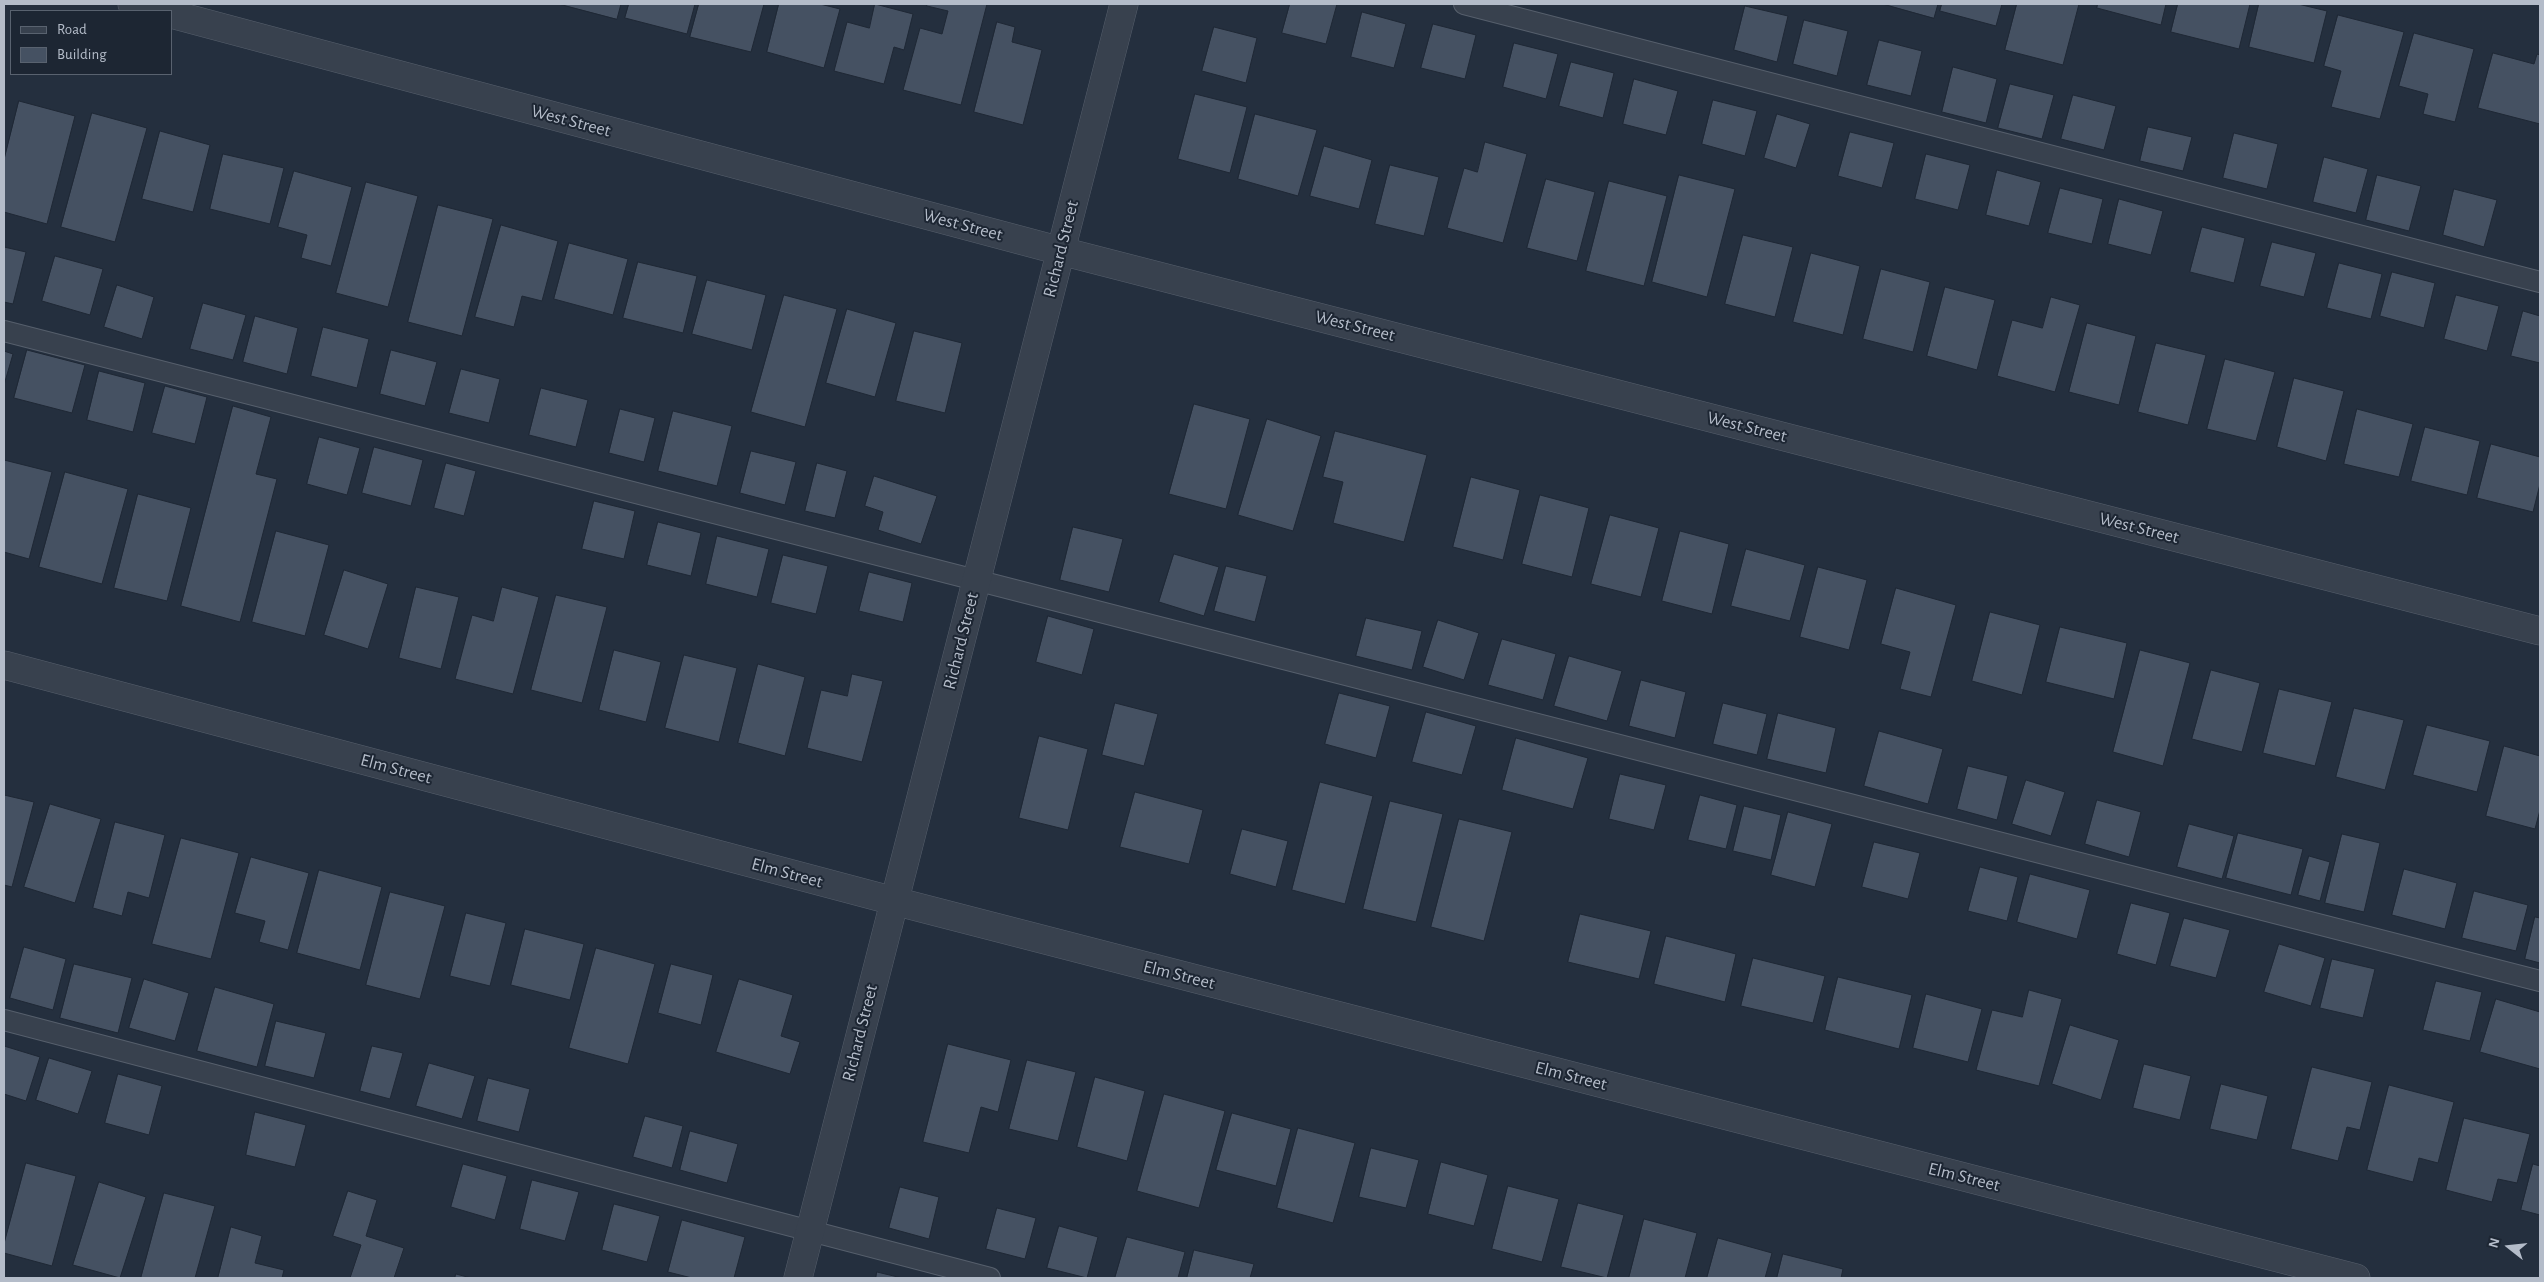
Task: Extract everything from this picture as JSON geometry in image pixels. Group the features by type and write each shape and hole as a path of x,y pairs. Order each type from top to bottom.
{"street":[{"path":"132,4 156,10"},
{"name":"Richard Street","path":"798,1278 1124,4"},
{"name":"West Street","path":"172,14 1061,251 2540,632"},
{"name":"Elm Street","path":"4,665 894,901 2356,1278"}],"lane":[{"path":"1464,4 2540,282"},
{"path":"4,331 2540,981"},
{"path":"4,1020 990,1278"}],"building":[{"path":"559,4 621,4 617,19"},
{"path":"629,4 695,4 687,34 625,18"},
{"path":"699,4 764,4 751,52 690,37"},
{"path":"779,4 820,4 840,9 824,68 767,52"},
{"path":"875,4 913,14 904,50 894,47 884,84 834,71 847,22 869,28"},
{"path":"927,4 987,4 961,105 903,90 920,28 942,34 948,11 927,6"},
{"path":"1290,4 1337,4 1326,44 1282,33"},
{"path":"1883,4 1938,4 1934,18"},
{"path":"1942,4 2002,4 1996,26 1940,11"},
{"path":"2017,4 2079,4 2063,65 2005,50"},
{"path":"2098,4 2166,4 2161,25 2097,8"},
{"path":"2178,4 2250,4 2239,49 2171,32"},
{"path":"2259,4 2298,4 2327,11 2314,63 2249,47"},
{"path":"1745,6 1788,16 1777,62 1734,50"},
{"path":"1362,12 1406,24 1394,68 1351,57"},
{"path":"2338,15 2404,32 2380,119 2331,107 2341,71 2324,66"},
{"path":"1804,20 1848,31 1837,76 1793,64"},
{"path":"997,22 1015,27 1012,42 1042,50 1023,125 974,112"},
{"path":"1433,24 1476,35 1465,79 1421,68"},
{"path":"1214,27 1257,38 1246,83 1202,71"},
{"path":"2414,33 2474,49 2455,122 2423,114 2428,94 2399,86"},
{"path":"1879,40 1922,51 1911,96 1867,85"},
{"path":"1514,43 1558,54 1546,99 1503,87"},
{"path":"2493,53 2534,64 2537,54 2540,55 2540,124 2478,108"},
{"path":"1571,62 1614,73 1603,118 1559,106"},
{"path":"1953,67 1997,79 1986,123 1942,112"},
{"path":"1634,79 1678,91 1666,135 1623,124"},
{"path":"2010,84 2054,95 2042,139 1998,128"},
{"path":"1195,94 1247,107 1230,173 1178,159"},
{"path":"2073,95 2116,106 2104,150 2061,139"},
{"path":"1713,100 1757,111 1745,156 1702,144"},
{"path":"19,101 75,116 47,224 4,212 4,160"},
{"path":"92,113 147,128 115,242 61,227"},
{"path":"1255,114 1317,130 1298,196 1238,179"},
{"path":"1777,114 1810,124 1796,168 1764,158"},
{"path":"2148,127 2192,137 2183,171 2140,161"},
{"path":"160,131 210,145 193,212 142,199"},
{"path":"1850,132 1894,143 1882,188 1838,176"},
{"path":"2234,133 2278,144 2267,189 2223,178"},
{"path":"1485,142 1527,154 1503,243 1447,228 1464,168 1477,172"},
{"path":"1324,146 1372,160 1359,209 1310,196"},
{"path":"223,154 284,168 270,224 210,209"},
{"path":"1926,154 1970,165 1958,210 1915,199"},
{"path":"2324,157 2368,169 2356,213 2313,202"},
{"path":"1390,165 1439,177 1424,236 1375,224"},
{"path":"1997,170 2041,182 2029,226 1986,215"},
{"path":"294,171 352,187 331,266 301,258 307,235 278,227"},
{"path":"1679,175 1735,189 1707,297 1652,282"},
{"path":"2377,175 2421,186 2409,231 2366,220"},
{"path":"1546,179 1595,192 1577,261 1527,248"},
{"path":"1609,181 1667,196 1644,286 1586,271"},
{"path":"366,182 418,196 388,307 336,293"},
{"path":"2060,188 2103,199 2092,244 2048,233"},
{"path":"2454,189 2497,200 2484,247 2443,235"},
{"path":"2119,199 2163,211 2151,255 2108,244"},
{"path":"438,205 493,219 462,336 408,322"},
{"path":"501,225 558,241 542,301 522,296 514,327 475,317"},
{"path":"2202,227 2245,238 2234,283 2190,272"},
{"path":"1743,235 1793,247 1775,317 1725,304"},
{"path":"2272,242 2316,253 2304,297 2260,286"},
{"path":"569,243 628,259 613,315 554,299"},
{"path":"4,247 26,252 13,304 4,302"},
{"path":"1811,253 1860,266 1843,335 1793,322"},
{"path":"55,256 103,269 90,315 42,301"},
{"path":"638,262 697,276 683,333 623,318"},
{"path":"2339,263 2382,274 2371,319 2327,308"},
{"path":"1881,269 1930,282 1913,352 1863,339"},
{"path":"2392,272 2435,283 2424,328 2380,316"},
{"path":"707,280 766,295 752,350 692,334"},
{"path":"117,285 154,297 142,339 104,327"},
{"path":"1945,287 1995,300 1977,370 1927,356"},
{"path":"784,295 837,309 805,427 751,412"},
{"path":"2456,295 2499,306 2487,351 2444,339"},
{"path":"2051,297 2080,305 2055,392 1997,376 2012,320 2042,328"},
{"path":"203,303 246,315 233,360 190,349"},
{"path":"847,309 896,323 875,397 826,383"},
{"path":"2523,311 2540,316 2540,363 2511,356"},
{"path":"255,316 298,328 287,374 243,362"},
{"path":"2087,323 2136,336 2119,405 2069,392"},
{"path":"323,327 369,339 357,388 311,376"},
{"path":"914,331 962,343 945,413 896,401"},
{"path":"2156,343 2206,355 2188,425 2138,412"},
{"path":"27,350 85,365 72,413 14,398"},
{"path":"391,350 437,362 425,406 380,394"},
{"path":"4,351 13,354 4,385"},
{"path":"2225,359 2275,372 2256,441 2207,429"},
{"path":"461,369 500,379 489,423 449,413"},
{"path":"99,371 145,383 133,432 87,420"},
{"path":"2294,378 2344,391 2326,461 2277,447"},
{"path":"165,386 207,397 195,444 152,433"},
{"path":"541,388 588,400 576,447 529,435"},
{"path":"1194,404 1250,419 1226,509 1169,494"},
{"path":"233,406 271,417 256,474 277,479 240,622 181,606"},
{"path":"620,409 655,418 644,462 609,453"},
{"path":"2357,409 2413,424 2399,477 2344,464"},
{"path":"673,411 732,426 717,486 658,471"},
{"path":"1267,419 1321,436 1293,531 1238,515"},
{"path":"2425,427 2480,441 2467,495 2411,481"},
{"path":"1335,431 1427,455 1404,542 1333,523 1343,482 1323,477"},
{"path":"319,437 360,448 347,495 307,484"},
{"path":"2491,444 2540,457 2540,484 2533,512 2477,498"},
{"path":"374,447 423,460 411,506 362,493"},
{"path":"751,451 796,462 785,505 740,493"},
{"path":"4,460 52,472 29,559 4,552"},
{"path":"446,463 476,471 464,516 434,508"},
{"path":"817,463 847,471 835,518 805,511"},
{"path":"65,472 128,489 102,584 39,567"},
{"path":"874,476 937,496 921,544 878,530 883,512 865,506"},
{"path":"1471,477 1520,490 1503,560 1453,547"},
{"path":"138,494 191,508 167,601 114,588"},
{"path":"1540,495 1589,508 1572,577 1522,564"},
{"path":"594,501 635,511 624,559 582,549"},
{"path":"1610,515 1659,528 1641,597 1591,584"},
{"path":"658,522 701,533 691,576 647,565"},
{"path":"1073,527 1123,539 1109,592 1060,580"},
{"path":"276,531 329,545 305,636 252,622"},
{"path":"1680,531 1729,544 1712,614 1662,601"},
{"path":"717,536 769,549 757,597 706,584"},
{"path":"1746,549 1805,565 1790,621 1731,606"},
{"path":"1174,554 1219,567 1204,616 1159,602"},
{"path":"783,555 828,566 816,614 771,603"},
{"path":"1226,566 1267,576 1255,622 1214,611"},
{"path":"1818,567 1867,580 1849,650 1800,637"},
{"path":"344,570 388,584 368,649 324,635"},
{"path":"869,572 912,583 903,622 859,611"},
{"path":"416,587 459,597 441,669 399,658"},
{"path":"502,587 539,597 513,694 455,679 472,615 493,621"},
{"path":"1896,588 1956,605 1931,697 1900,689 1910,652 1881,644"},
{"path":"556,595 607,607 582,703 531,690"},
{"path":"1990,612 2040,625 2022,695 1972,681"},
{"path":"1048,616 1094,629 1082,675 1036,662"},
{"path":"1366,618 1422,631 1412,670 1356,656"},
{"path":"1438,620 1479,633 1464,680 1423,667"},
{"path":"2060,627 2127,643 2114,699 2046,682"},
{"path":"1502,639 1556,654 1543,700 1488,685"},
{"path":"614,650 661,662 646,722 599,710"},
{"path":"2140,650 2190,663 2163,766 2113,752"},
{"path":"684,655 737,668 719,742 665,728"},
{"path":"1569,656 1622,671 1607,721 1554,706"},
{"path":"758,664 805,677 785,756 738,743"},
{"path":"2211,670 2260,683 2242,752 2192,739"},
{"path":"852,674 883,681 862,762 807,748 821,690 847,696"},
{"path":"1641,680 1686,692 1675,738 1629,726"},
{"path":"2279,689 2332,702 2315,766 2263,753"},
{"path":"1339,693 1390,706 1376,758 1325,744"},
{"path":"1115,703 1158,714 1144,766 1102,755"},
{"path":"1723,703 1767,714 1757,755 1713,744"},
{"path":"2354,708 2404,720 2385,790 2336,777"},
{"path":"1426,712 1476,726 1462,775 1412,762"},
{"path":"1778,713 1836,728 1826,773 1767,759"},
{"path":"2427,725 2490,741 2477,792 2413,775"},
{"path":"1879,731 1943,749 1928,804 1864,786"},
{"path":"1039,736 1088,749 1068,830 1019,818"},
{"path":"1516,738 1588,758 1573,809 1502,790"},
{"path":"2504,746 2540,756 2540,810 2535,829 2486,816"},
{"path":"1968,766 2008,776 1997,820 1957,809"},
{"path":"1620,774 1666,785 1654,830 1609,819"},
{"path":"2026,780 2065,792 2051,836 2012,824"},
{"path":"1320,782 1373,796 1345,904 1292,890"},
{"path":"1135,792 1203,810 1189,864 1120,847"},
{"path":"4,795 34,802 12,887 4,885"},
{"path":"1700,795 1737,805 1726,849 1688,840"},
{"path":"2097,800 2141,812 2129,857 2085,844"},
{"path":"1390,801 1443,814 1416,922 1363,909"},
{"path":"50,804 101,819 75,903 24,887"},
{"path":"1744,806 1781,815 1771,860 1733,851"},
{"path":"1788,812 1832,824 1815,887 1771,875"},
{"path":"1459,819 1512,832 1484,941 1431,927"},
{"path":"115,822 165,835 149,898 128,892 122,916 93,908"},
{"path":"2189,824 2234,836 2222,879 2177,867"},
{"path":"1242,829 1288,841 1276,887 1230,874"},
{"path":"2238,833 2303,849 2291,895 2226,878"},
{"path":"2342,834 2380,843 2364,912 2325,903"},
{"path":"181,838 239,853 211,959 152,944"},
{"path":"1874,842 1920,853 1908,899 1862,887"},
{"path":"2309,856 2330,862 2320,901 2298,895"},
{"path":"251,857 309,873 288,950 259,942 265,921 235,913"},
{"path":"1980,867 2018,877 2007,921 1968,911"},
{"path":"2404,869 2457,883 2445,929 2392,915"},
{"path":"319,870 382,887 360,970 297,953"},
{"path":"2030,874 2090,890 2077,939 2017,922"},
{"path":"2474,891 2528,905 2516,951 2462,938"},
{"path":"390,892 445,906 420,999 366,985"},
{"path":"2131,903 2170,913 2156,965 2117,954"},
{"path":"466,913 506,923 490,986 450,976"},
{"path":"1580,914 1651,931 1639,979 1568,962"},
{"path":"2535,917 2540,918 2540,963 2525,959"},
{"path":"2184,918 2230,930 2216,978 2170,966"},
{"path":"525,929 584,944 570,1000 511,985"},
{"path":"1666,936 1736,954 1725,1002 1654,984"},
{"path":"2279,944 2325,958 2311,1006 2264,992"},
{"path":"24,947 66,959 53,1010 10,998"},
{"path":"596,948 655,964 628,1064 569,1048"},
{"path":"1753,958 1825,976 1813,1023 1741,1006"},
{"path":"2332,959 2375,969 2363,1018 2320,1008"},
{"path":"74,964 132,978 118,1033 60,1018"},
{"path":"671,964 713,975 701,1025 658,1013"},
{"path":"1838,977 1912,995 1899,1049 1825,1030"},
{"path":"144,979 189,993 175,1041 129,1028"},
{"path":"739,979 793,995 781,1036 800,1042 790,1074 716,1052"},
{"path":"2436,981 2482,992 2470,1041 2423,1030"},
{"path":"215,987 274,1004 257,1067 197,1051"},
{"path":"2029,990 2062,999 2039,1086 1976,1070 1992,1010 2022,1017"},
{"path":"1926,994 1982,1009 1968,1062 1913,1048"},
{"path":"2496,999 2540,1012 2540,1069 2480,1052"},
{"path":"276,1021 326,1033 314,1078 265,1066"},
{"path":"2070,1025 2119,1040 2101,1100 2052,1084"},
{"path":"948,1044 1011,1060 998,1112 981,1107 969,1153 923,1142"},
{"path":"4,1046 40,1057 26,1101 4,1094"},
{"path":"372,1046 403,1053 390,1099 360,1091"},
{"path":"49,1058 92,1071 78,1114 36,1100"},
{"path":"1027,1060 1076,1072 1058,1141 1009,1129"},
{"path":"429,1063 475,1076 462,1119 416,1106"},
{"path":"2144,1064 2191,1076 2180,1120 2133,1108"},
{"path":"2312,1067 2372,1082 2360,1130 2347,1127 2338,1161 2291,1149"},
{"path":"118,1074 162,1086 149,1135 105,1123"},
{"path":"1095,1077 1145,1091 1127,1161 1077,1147"},
{"path":"488,1078 530,1089 519,1132 477,1121"},
{"path":"2221,1084 2268,1096 2257,1140 2210,1129"},
{"path":"2389,1085 2454,1102 2438,1163 2419,1158 2413,1182 2367,1170"},
{"path":"1164,1094 1225,1111 1199,1208 1137,1191"},
{"path":"255,1112 306,1125 295,1167 246,1155"},
{"path":"1232,1113 1291,1129 1276,1186 1216,1170"},
{"path":"645,1116 683,1126 672,1168 633,1157"},
{"path":"2464,1118 2530,1134 2517,1183 2498,1179 2492,1202 2446,1190"},
{"path":"1298,1128 1355,1143 1333,1223 1277,1208"},
{"path":"690,1131 738,1144 727,1183 680,1170"},
{"path":"1371,1148 1419,1160 1406,1208 1359,1197"},
{"path":"1441,1162 1488,1175 1474,1226 1428,1214"},
{"path":"26,1163 76,1176 52,1266 4,1253 4,1244"},
{"path":"463,1164 507,1176 495,1220 451,1207"},
{"path":"2533,1164 2540,1166 2540,1215 2521,1210"},
{"path":"532,1180 579,1192 565,1241 520,1229"},
{"path":"99,1182 146,1197 120,1278 73,1265"},
{"path":"1508,1186 1559,1199 1542,1262 1492,1249"},
{"path":"900,1187 939,1197 929,1239 889,1228"},
{"path":"348,1191 377,1200 366,1236 404,1248 394,1278 350,1278 361,1245 333,1236"},
{"path":"164,1193 215,1206 195,1278 141,1278"},
{"path":"1578,1203 1624,1215 1607,1278 1561,1267"},
{"path":"614,1204 660,1216 647,1262 602,1250"},
{"path":"997,1208 1036,1218 1025,1259 986,1249"},
{"path":"1644,1219 1697,1233 1685,1278 1629,1278"},
{"path":"682,1220 745,1237 734,1278 692,1278 668,1272"},
{"path":"1059,1226 1098,1237 1087,1278 1047,1268"},
{"path":"231,1227 262,1236 255,1263 284,1270 282,1278 218,1278"},
{"path":"1127,1237 1185,1252 1178,1278 1115,1278"},
{"path":"1718,1238 1772,1253 1765,1278 1707,1278"},
{"path":"1194,1250 1254,1264 1250,1278 1187,1278"},
{"path":"1783,1254 1843,1269 1841,1278 1777,1278"},
{"path":"877,1272 902,1278 876,1278"},
{"path":"456,1274 471,1278 455,1278"}]}
